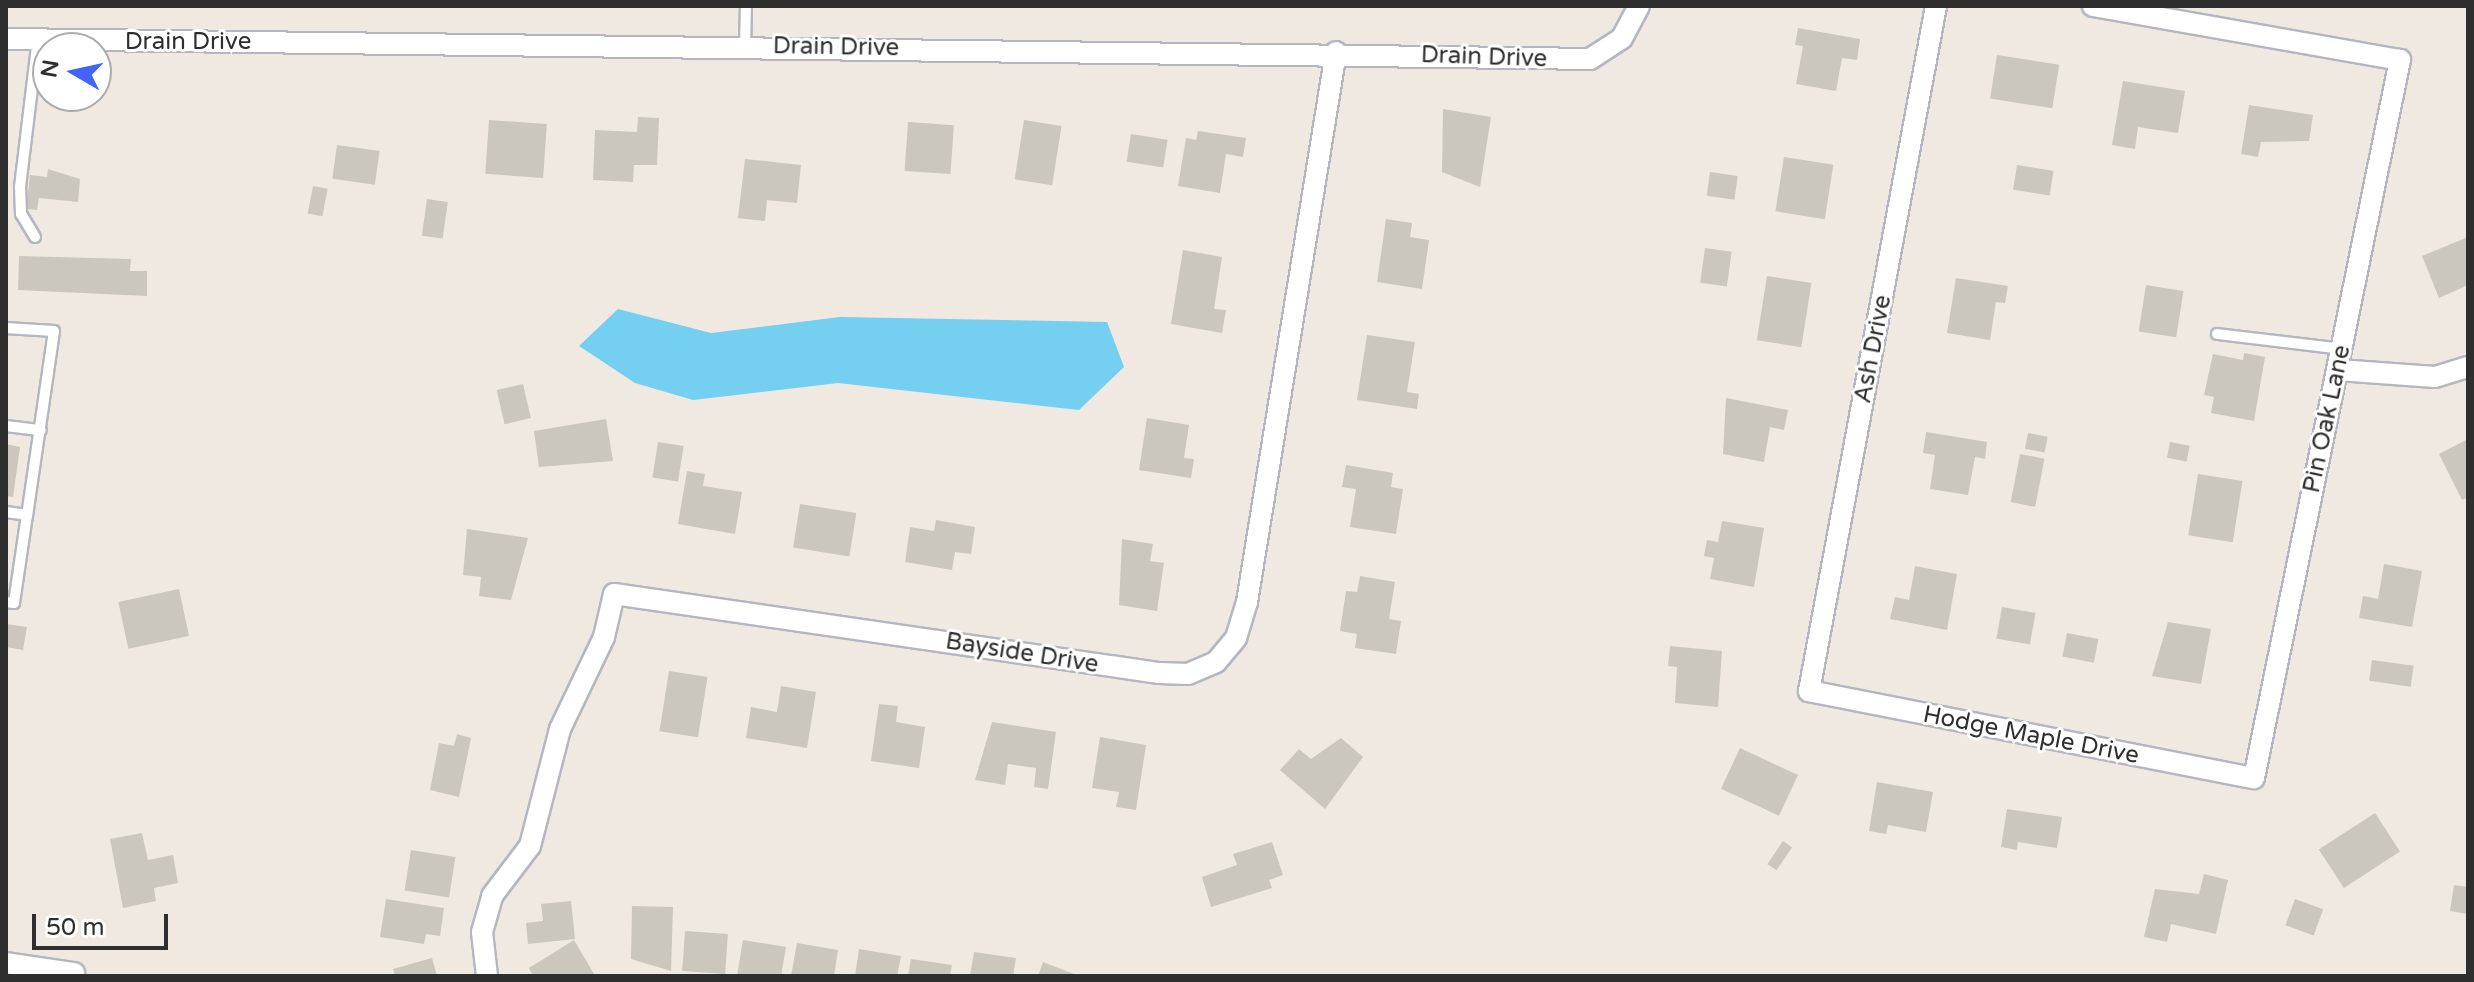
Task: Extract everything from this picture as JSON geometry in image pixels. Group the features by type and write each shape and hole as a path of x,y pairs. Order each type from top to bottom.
{"street":[{"name":"Drain Drive","path":"112,40 1336,52 1590,59 1622,38 1639,6"},
{"name":"Ash Drive","path":"1809,691 1936,6"},
{"name":"Pin Oak Lane","path":"2093,6 2400,60 2254,778"},
{"name":"Drain Drive","path":"6,39 32,39"},
{"name":"Bayside Drive","path":"487,976 482,932 492,896 530,846 560,729 604,637 614,594 1159,673 1188,674 1216,662 1236,638 1247,602 1336,52"},
{"path":"2340,359 2435,377 2468,367"},
{"name":"Hodge Maple Drive","path":"1809,691 2254,778"},
{"path":"6,963 74,973"}],"lane":[{"path":"745,46 746,6"},
{"path":"32,88 20,187 21,214 35,237"},
{"path":"6,328 54,331 14,603 6,602"},
{"path":"2217,334 2340,359"},
{"path":"6,426 41,430"},
{"path":"6,512 27,515"}],"water":[{"path":"618,309 711,333 840,317 1107,322 1124,367 1079,410 838,383 693,400 635,383 579,346"}],"building":[{"path":"1798,28 1860,39 1857,60 1842,58 1836,91 1796,84 1803,46 1795,45"},
{"path":"1997,55 2059,65 2052,108 1990,98"},
{"path":"2123,81 2185,91 2178,133 2138,127 2135,149 2112,145"},
{"path":"2249,105 2313,115 2309,141 2261,142 2258,157 2241,154"},
{"path":"1443,109 1491,117 1480,187 1442,172"},
{"path":"638,117 659,118 657,165 634,165 633,182 593,180 595,130 637,132"},
{"path":"489,120 547,124 543,178 485,174"},
{"path":"1024,120 1062,126 1052,185 1015,179"},
{"path":"908,122 954,125 950,174 905,171"},
{"path":"1198,131 1246,138 1243,157 1226,154 1220,193 1178,186 1186,138 1196,140"},
{"path":"1131,134 1168,140 1163,167 1127,162"},
{"path":"337,145 380,151 375,185 332,179"},
{"path":"1784,157 1833,165 1825,219 1775,211"},
{"path":"745,159 801,165 797,203 767,200 765,221 738,218"},
{"path":"2017,165 2054,171 2050,195 2013,190"},
{"path":"48,169 80,179 78,202 39,198 37,210 26,209 30,175 47,177"},
{"path":"1710,172 1738,176 1734,200 1707,196"},
{"path":"313,186 328,189 322,216 308,213"},
{"path":"427,199 448,202 443,239 422,236"},
{"path":"1386,219 1412,223 1410,237 1429,240 1422,289 1377,282"},
{"path":"2468,237 2468,285 2439,298 2422,256"},
{"path":"1705,248 1732,252 1727,286 1700,283"},
{"path":"1183,250 1222,257 1214,309 1226,310 1222,333 1171,324"},
{"path":"19,256 131,259 130,271 147,271 147,296 18,290"},
{"path":"1767,276 1811,283 1801,347 1757,340"},
{"path":"1956,278 2008,286 2005,303 1996,302 1990,340 1947,333"},
{"path":"2146,285 2184,291 2176,337 2139,331"},
{"path":"1367,335 1415,342 1407,392 1419,394 1417,409 1357,400"},
{"path":"2244,353 2265,357 2254,421 2211,413 2214,397 2204,395 2213,354 2243,360"},
{"path":"523,384 531,418 505,424 497,390"},
{"path":"1726,398 1788,410 1784,430 1770,427 1764,462 1723,454"},
{"path":"1147,418 1189,425 1184,458 1194,459 1191,478 1139,470"},
{"path":"606,419 613,461 539,467 534,431"},
{"path":"1926,432 1987,442 1985,459 1975,457 1968,495 1930,489 1935,455 1923,453"},
{"path":"2028,433 2048,437 2045,453 2025,449"},
{"path":"2468,439 2468,497 2462,500 2439,454"},
{"path":"658,442 684,446 678,482 652,478"},
{"path":"2170,442 2190,446 2187,462 2167,458"},
{"path":"6,444 20,447 13,497 6,496"},
{"path":"2020,454 2045,459 2035,507 2011,502"},
{"path":"1346,465 1393,473 1391,487 1403,489 1396,534 1350,527 1356,489 1342,487"},
{"path":"687,471 705,474 703,486 742,492 735,534 678,524"},
{"path":"2198,474 2242,481 2233,542 2188,535"},
{"path":"800,504 856,513 849,556 793,547"},
{"path":"936,520 975,527 971,554 955,552 952,570 905,562 910,527 934,531"},
{"path":"1722,521 1764,528 1754,587 1710,579 1714,558 1704,556 1707,540 1718,542"},
{"path":"467,529 528,538 511,600 479,596 481,577 463,575"},
{"path":"1122,539 1153,544 1150,561 1164,563 1157,611 1119,605"},
{"path":"2384,564 2422,571 2412,627 2359,618 2363,596 2378,599"},
{"path":"1915,566 1957,574 1947,630 1890,619 1895,597 1909,600"},
{"path":"1360,576 1395,582 1389,619 1401,621 1396,654 1355,648 1357,634 1340,631 1346,591 1357,592"},
{"path":"179,589 189,636 128,649 118,602"},
{"path":"2002,607 2035,613 2030,644 1996,639"},
{"path":"2168,622 2211,629 2201,684 2152,676"},
{"path":"6,624 27,627 23,650 6,647"},
{"path":"2067,633 2098,639 2094,663 2062,657"},
{"path":"1670,646 1722,651 1718,707 1675,703 1677,667 1668,666"},
{"path":"2372,660 2414,666 2411,687 2369,681"},
{"path":"669,671 708,677 698,737 659,731"},
{"path":"781,686 816,692 807,748 746,738 751,707 777,712"},
{"path":"879,704 898,706 896,722 925,727 919,768 871,761"},
{"path":"992,722 1056,732 1048,789 1034,787 1036,768 1008,764 1005,785 975,780"},
{"path":"457,734 471,738 459,797 430,790 439,743 454,746"},
{"path":"1100,737 1146,745 1136,810 1116,807 1119,792 1092,788"},
{"path":"1341,738 1363,757 1325,809 1280,770 1299,749 1311,759"},
{"path":"1740,748 1798,775 1779,816 1721,789"},
{"path":"1877,782 1933,792 1926,832 1888,825 1886,834 1869,831"},
{"path":"2007,809 2062,817 2057,848 2018,842 2017,850 2001,847"},
{"path":"2375,813 2400,852 2344,888 2319,849"},
{"path":"142,833 148,860 173,855 178,883 154,888 156,901 123,908 110,839"},
{"path":"1783,841 1792,847 1776,870 1767,864"},
{"path":"1272,842 1283,875 1269,880 1272,888 1211,907 1202,877 1237,865 1233,854"},
{"path":"411,850 455,857 449,898 405,890"},
{"path":"2204,874 2228,880 2216,934 2171,924 2167,942 2144,937 2155,889 2199,894"},
{"path":"2454,885 2468,887 2468,914 2450,911"},
{"path":"386,899 444,908 440,936 426,934 424,944 380,937"},
{"path":"2295,899 2323,909 2314,936 2285,925"},
{"path":"571,901 575,939 528,944 526,923 543,921 541,904"},
{"path":"632,906 673,907 671,971 631,959"},
{"path":"685,931 728,934 725,974 682,971"},
{"path":"574,940 594,974 533,976 529,968"},
{"path":"743,940 786,947 781,976 737,976"},
{"path":"797,943 838,950 834,976 791,976"},
{"path":"859,949 901,956 897,976 855,976"},
{"path":"974,952 1016,958 1013,976 970,976"},
{"path":"432,958 437,976 395,976 393,969"},
{"path":"911,959 952,965 950,976 908,976"},
{"path":"1043,962 1079,976 1038,976"}]}
